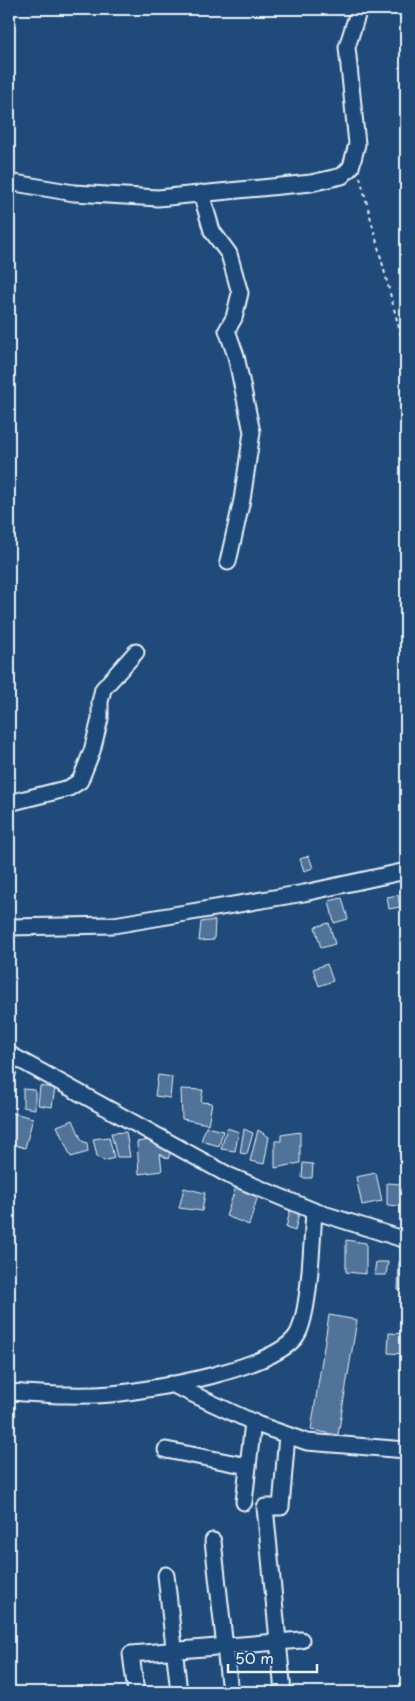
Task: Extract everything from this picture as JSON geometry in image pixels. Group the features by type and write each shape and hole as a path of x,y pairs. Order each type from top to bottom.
{"street":[{"path":"9,182 74,193 158,198 334,179 346,172 355,156 357,144 347,47 359,9"},
{"path":"201,193 212,230 229,254 240,293 234,318 227,330 236,356 252,432 242,500 228,562"},
{"path":"9,803 64,790 80,781 92,751 100,719 100,702 103,689 136,652"},
{"path":"9,927 114,926 304,893 406,872"},
{"path":"9,1054 207,1164 272,1195 314,1211 406,1240"},
{"path":"9,1392 60,1396 111,1394 171,1384 256,1362 281,1349 296,1336 299,1329 309,1283 314,1211"},
{"path":"171,1384 253,1422 307,1442 406,1450"},
{"path":"244,1502 253,1422"},
{"path":"283,1692 265,1507 281,1506 287,1435"},
{"path":"166,1450 248,1466"},
{"path":"213,1541 230,1692"},
{"path":"166,1575 179,1692"},
{"path":"136,1692 131,1654 301,1640"}],"path":[{"path":"355,156 406,355"}],"building":[{"path":"309,856 313,868 304,871 300,859"},
{"path":"398,895 400,907 389,909 387,897"},
{"path":"342,898 348,919 334,923 329,901"},
{"path":"215,920 214,940 199,941 201,922"},
{"path":"329,923 335,944 321,948 315,927"},
{"path":"327,964 333,981 319,986 313,969"},
{"path":"9,1069 17,1072 11,1091 9,1090"},
{"path":"158,1075 172,1077 170,1098 155,1096"},
{"path":"40,1086 55,1088 52,1107 38,1105"},
{"path":"23,1089 35,1090 35,1109 23,1107"},
{"path":"181,1089 203,1090 201,1102 212,1103 208,1124 182,1119"},
{"path":"9,1112 33,1118 25,1148 9,1143"},
{"path":"73,1120 82,1141 87,1143 88,1152 71,1157 57,1126"},
{"path":"206,1127 223,1131 219,1146 201,1141"},
{"path":"227,1128 239,1132 235,1151 221,1149"},
{"path":"244,1129 253,1133 247,1154 240,1153"},
{"path":"258,1130 269,1137 264,1164 250,1161"},
{"path":"126,1132 130,1157 117,1157 111,1133"},
{"path":"300,1132 300,1163 275,1168 275,1141 281,1141 281,1135"},
{"path":"109,1137 114,1158 104,1161 97,1156 93,1139"},
{"path":"156,1139 172,1149 168,1159 160,1154 162,1171 139,1174 137,1142"},
{"path":"303,1163 313,1164 312,1178 302,1178"},
{"path":"376,1173 382,1201 362,1205 356,1177"},
{"path":"238,1181 259,1192 249,1225 226,1216"},
{"path":"387,1183 401,1184 401,1206 387,1205"},
{"path":"184,1188 205,1193 202,1211 179,1208"},
{"path":"290,1210 299,1213 295,1231 286,1228"},
{"path":"346,1240 366,1243 366,1274 346,1272"},
{"path":"406,1261 406,1290 398,1290 399,1262"},
{"path":"376,1262 388,1262 386,1275 374,1275"},
{"path":"329,1315 357,1320 338,1435 311,1430"},
{"path":"389,1333 406,1334 406,1354 388,1353"}]}
